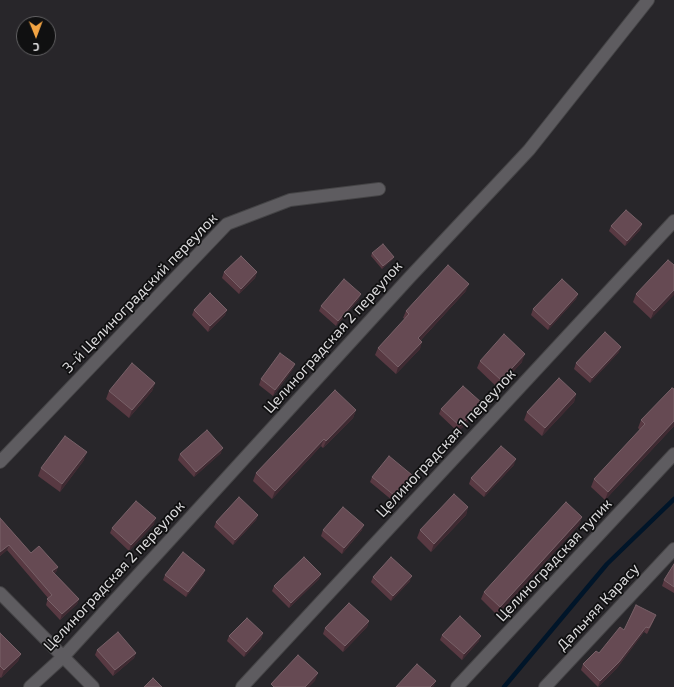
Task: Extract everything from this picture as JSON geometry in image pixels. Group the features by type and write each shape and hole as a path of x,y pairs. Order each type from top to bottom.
{"street":[{"name":"Целиноградская 2 переулок","path":"30,687 64,656 409,278 529,150 648,0"},
{"name":"3-й Целиноградский переулок","path":"0,462 227,224 290,200 379,190"},
{"name":"Целиноградская 1 переулок","path":"242,687 674,221"},
{"name":"Целиноградская тупик","path":"457,687 674,454"},
{"name":"Дальняя Карасу","path":"545,687 674,549"},
{"path":"0,593 93,687"}],"building":[{"path":"626,210 642,224 627,241 611,226"},
{"path":"383,244 394,257 383,266 372,253"},
{"path":"241,256 257,272 241,289 224,272"},
{"path":"668,260 674,265 674,290 654,311 636,294"},
{"path":"448,265 469,284 418,338 422,342 398,367 378,348 409,314 406,311"},
{"path":"344,279 361,294 338,321 321,306"},
{"path":"562,279 578,294 550,325 533,309"},
{"path":"210,293 227,310 210,326 194,310"},
{"path":"605,332 621,347 592,378 576,363"},
{"path":"504,334 525,354 501,380 480,361"},
{"path":"280,353 295,364 275,390 261,379"},
{"path":"132,363 155,383 132,410 109,391"},
{"path":"559,378 576,394 545,428 527,412"},
{"path":"463,386 482,403 460,426 441,409"},
{"path":"672,388 674,389 674,421 608,492 594,479 645,424 641,420"},
{"path":"335,390 356,410 326,441 324,439 275,491 256,473"},
{"path":"207,430 223,448 196,472 180,454"},
{"path":"65,436 87,452 62,484 41,468"},
{"path":"501,446 516,459 486,492 471,478"},
{"path":"389,456 412,475 395,496 372,477"},
{"path":"454,494 468,507 434,544 420,530"},
{"path":"239,497 258,515 235,540 216,522"},
{"path":"136,501 156,518 131,545 112,528"},
{"path":"566,502 582,517 500,607 484,592"},
{"path":"343,507 364,525 344,548 323,530"},
{"path":"0,518 31,553 39,546 58,567 52,571 79,599 62,614 47,599 52,595 9,545 0,552"},
{"path":"183,552 205,570 188,592 165,575"},
{"path":"304,557 321,574 291,603 274,586"},
{"path":"391,557 412,576 393,596 373,577"},
{"path":"674,564 674,587 664,580"},
{"path":"349,603 369,621 345,646 325,628"},
{"path":"636,605 656,615 649,628 646,627 619,662 600,681 583,664 596,651 599,653 620,627 624,630"},
{"path":"460,616 481,636 464,654 442,635"},
{"path":"247,618 263,633 246,652 229,636"},
{"path":"118,632 136,653 115,670 97,650"},
{"path":"0,633 21,654 4,670 0,666"},
{"path":"298,655 318,673 305,687 274,687 271,684"},
{"path":"417,664 436,681 430,687 396,687"},
{"path":"153,678 162,687 144,687"}],"waterway":[{"path":"504,687 607,564 674,499"}]}
